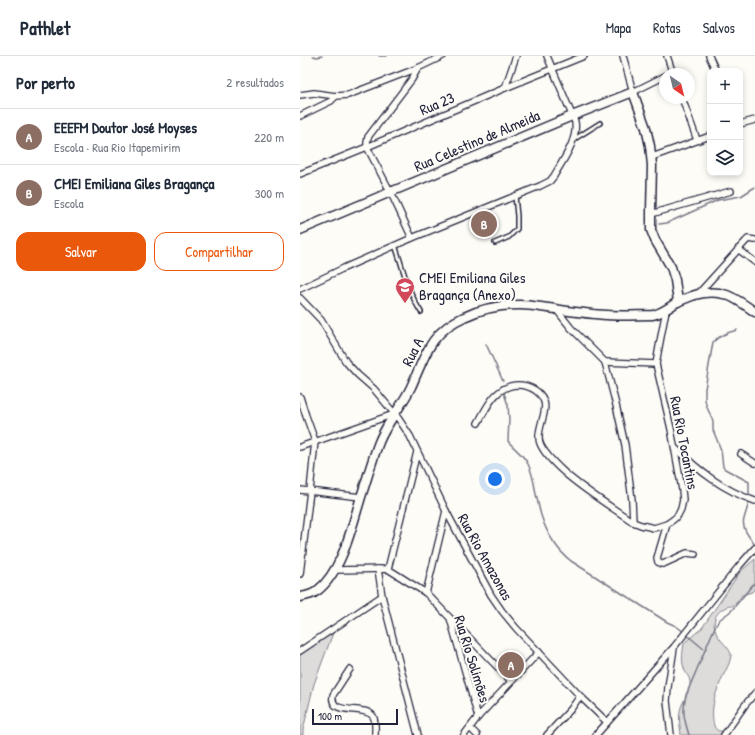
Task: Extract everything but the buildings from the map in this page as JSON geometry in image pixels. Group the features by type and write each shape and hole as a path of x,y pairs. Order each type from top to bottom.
{"street":[{"path":"300,94 336,96 348,95 418,68 443,56"},
{"path":"505,88 516,56"},
{"path":"300,289 395,245 550,181 573,140 575,127 572,116 547,56"},
{"name":"Rua 23","path":"300,174 584,56"},
{"path":"623,56 633,92 646,128 652,157 651,230 655,240 671,267 675,280 678,302"},
{"path":"667,56 670,68"},
{"path":"709,56 715,68"},
{"path":"412,238 367,147 367,143 368,137 412,79 418,68"},
{"name":"Rua Celestino de Almeida","path":"300,230 633,92 659,79"},
{"path":"300,116 331,101 336,96"},
{"path":"684,104 698,140"},
{"path":"743,123 755,120"},
{"path":"652,157 707,137"},
{"path":"651,214 731,191"},
{"path":"698,294 748,239 755,240"},
{"path":"738,249 755,262"},
{"name":"Rua A","path":"300,597 316,592 324,585 335,570 347,542 380,441 410,389 429,348 439,334 450,324 471,314 489,309 520,305 607,315 653,315 666,310 678,302 698,294 708,292 724,294 736,299 755,312"},
{"name":"Rua Rio Amazonas","path":"300,298 321,320 346,362 374,389 404,426 446,511 494,600 538,652 607,722"},
{"path":"556,309 571,328 605,362 625,444 632,500 633,522"},
{"name":"Rua Rio Tocantins","path":"666,310 656,364 682,490 681,509 678,515 667,524"},
{"path":"605,362 656,364"},
{"path":"478,423 490,401 498,392 515,385 532,388 540,395 545,405 539,438 541,445 556,465 581,487 633,522 654,528 667,524"},
{"path":"300,397 315,441 310,491 302,545 300,574"},
{"path":"300,447 395,414"},
{"path":"674,448 716,482 741,496 755,501"},
{"path":"335,570 388,569 417,452"},
{"path":"741,454 755,463"},
{"path":"300,490 361,497"},
{"path":"426,593 446,511"},
{"path":"667,524 657,558 658,562 663,564 687,553 695,554"},
{"path":"596,735 674,647 755,548"},
{"path":"378,569 382,596 418,735"},
{"name":"Rua Rio Solimões","path":"388,569 426,593 450,618 478,717"},
{"path":"300,651 382,596"},
{"path":"450,618 511,681"},
{"path":"671,735 667,701 674,647"},
{"path":"464,735 478,717 538,652"},
{"path":"350,668 333,695 333,704 340,708 371,714 374,718 375,735"},
{"path":"724,735 755,693"},
{"path":"547,735 571,709 580,696"},
{"path":"470,728 477,735"}],"lane":[{"path":"573,140 600,123"},
{"path":"495,243 509,237 517,229 515,196"},
{"path":"395,245 410,290 421,312"}],"shaded area":[{"path":"755,559 755,588 752,592 742,595 734,605 723,609 715,618 714,625 718,636 730,652 731,656 713,704 713,721 715,727 723,733 722,735 681,735 680,710 689,691 690,685 690,680 685,670 682,656 684,643 702,628 740,572"},
{"path":"333,633 314,684 303,735 300,735 300,653"}],"waterway":[{"path":"313,56 322,56"},
{"path":"379,56 386,56"},
{"path":"659,224 667,223 718,200 741,196 755,187"},
{"path":"737,330 724,334 713,342 705,389 705,399 713,421 713,430 721,450 723,467 749,482 749,496"},
{"path":"486,344 503,381"},
{"path":"504,393 508,405 508,441 524,457 528,464 544,524 557,547 571,561 684,632"},
{"path":"749,500 743,522 746,533 755,545"},
{"path":"689,735 684,715 686,695 714,629 719,620 731,611 755,582"},
{"path":"687,635 705,650"}],"place":[{"name":"CMEI Emiliana Giles Bragança","path":"484,224"},
{"name":"CMEI Emiliana Giles Bragança (Anexo)","path":"405,304"},
{"name":"EEEFM Doutor José Moyses","path":"511,665"}]}
